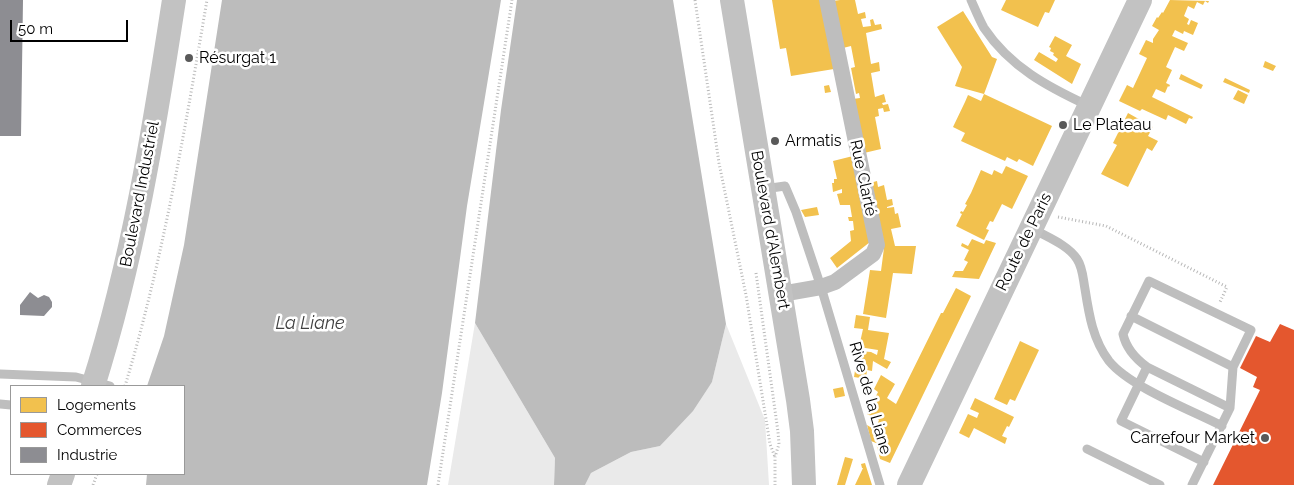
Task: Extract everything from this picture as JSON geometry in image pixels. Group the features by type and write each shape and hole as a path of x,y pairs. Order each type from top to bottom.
{"street":[{"name":"Boulevard Industriel","path":"102,385 147,167 174,0"},
{"name":"Boulevard Industriel","path":"102,385 131,312 153,221 170,131 190,0"},
{"name":"Boulevard d'Alembert","path":"732,0 774,188 781,294 801,416 804,485"},
{"name":"Rue Clarté","path":"781,294 821,287 842,279 873,254 877,245 827,0"},
{"name":"Route de Paris","path":"909,485 1140,0"},
{"name":"Boulevard d'Alembert","path":"798,485 803,460"}],"lane":[{"path":"971,0 984,27 1002,52 1019,68 1040,82 1089,107"},
{"name":"Rive de la Liane","path":"774,188 796,212 831,319 880,485"},
{"path":"1034,221 1077,258 1082,269 1090,318 1098,344 1116,369 1139,385 1222,426"},
{"path":"1192,485 1230,408 1233,367 1251,330 1149,281 1123,334 1124,340 1138,361 1147,367 1230,408"},
{"path":"1131,316 1233,367"},
{"path":"1147,367 1121,421 1204,462"},
{"path":"0,374 65,376 102,385"},
{"path":"1087,449 1160,485"}],"path":[{"path":"125,385 145,314 162,237 191,94 207,0"},
{"path":"438,485 512,0"},
{"path":"695,0 719,163 746,295 770,444 775,457"},
{"path":"1034,221 1106,226 1227,287 1223,295"},
{"path":"755,265 778,432 779,444 775,457 775,485"}],"shaded area":[{"path":"475,323 555,458 554,485 448,485"},
{"path":"726,324 765,420 769,485 585,485 591,473 631,452 660,446 712,382"}],"water":[{"name":"La Liane","path":"222,0 501,0 467,206 442,393 427,485 146,485 147,475 185,475 185,385 147,385 164,336 184,245"},
{"path":"517,0 673,0 726,324 712,382 693,411 660,446 631,452 591,473 585,485 554,485 555,458 475,323 501,110"}],"building: Logements":[{"path":"772,0 820,0 834,69 791,76 786,48 780,49"},
{"path":"855,0 858,14 865,12 866,18 861,19 863,27 871,26 870,20 873,19 875,25 881,24 882,29 866,33 871,64 879,62 880,71 871,73 875,97 884,94 886,102 882,103 883,105 888,104 890,111 884,112 883,108 878,109 879,116 875,117 881,149 864,153 853,99 860,98 859,93 856,94 851,68 855,67 851,46 843,48 833,1"},
{"path":"1006,0 1055,0 1049,13 1045,12 1038,27 1001,10"},
{"path":"1170,0 1209,1 1208,3 1205,1 1203,5 1197,2 1194,9 1188,6 1184,16 1189,19 1187,24 1189,25 1191,20 1198,23 1193,35 1184,31 1183,34 1175,30 1172,36 1188,43 1184,51 1175,47 1166,67 1172,70 1166,83 1170,85 1165,93 1156,89 1152,97 1193,117 1192,119 1189,118 1186,124 1168,115 1166,120 1119,101 1127,85 1133,88 1147,58 1139,54 1146,40 1153,43 1153,39 1159,30 1152,26 1157,17 1163,13"},
{"path":"963,11 992,57 997,59 984,94 955,86 962,67 937,27"},
{"path":"1055,36 1072,45 1066,56 1081,64 1072,84 1034,60 1039,52 1056,62 1058,59 1050,51 1051,48 1049,47"},
{"path":"1265,61 1276,66 1273,71 1263,67"},
{"path":"1181,74 1203,85 1201,89 1179,79"},
{"path":"1225,78 1250,90 1249,93 1223,82"},
{"path":"829,85 831,92 825,93 824,86"},
{"path":"1238,90 1248,95 1244,104 1233,99"},
{"path":"984,94 1052,126 1033,166 1019,159 1017,162 1007,157 1005,161 961,141 965,133 953,127 968,95 981,101"},
{"path":"1128,113 1153,127 1148,136 1158,141 1152,151 1147,148 1128,187 1101,174 1117,145 1113,143"},
{"path":"853,156 870,242 837,268 830,258 851,241 850,231 854,230 853,221 849,221 848,217 852,217 850,205 840,205 837,194 842,193 842,189 833,192 832,183 834,183 834,179 837,179 833,161"},
{"path":"1006,166 1028,176 1012,209 1002,204 993,222 990,221 986,229 989,230 984,240 956,226 962,214 960,213 961,211 963,212 967,205 965,204 981,170 992,175 994,170 1002,174"},
{"path":"877,181 878,187 884,185 887,200 892,199 893,205 887,208 894,207 895,214 898,213 901,227 891,229 895,246 916,246 912,274 893,273 886,318 863,314 870,270 881,271 884,248 870,183"},
{"path":"817,207 819,215 805,217 801,210"},
{"path":"972,239 984,244 986,240 996,243 979,279 952,277 955,271 963,271 968,262 964,260 969,250 961,246 962,243 968,246"},
{"path":"956,288 971,296 890,463 880,459 876,443 871,441 867,425 875,430 879,420 867,414 878,392 874,389 881,375 895,384 887,398 896,404 941,313 943,313"},
{"path":"856,315 870,317 868,330 889,333 884,359 891,362 887,369 873,361 872,371 867,370 866,379 854,377 858,351 871,352 877,355 878,350 859,347 863,329 854,328"},
{"path":"1020,341 1039,350 1015,401 1010,399 1007,405 994,399"},
{"path":"843,387 845,396 835,398 833,389"},
{"path":"975,398 1014,417 1002,436 1007,438 1005,444 974,428 969,438 959,433 968,414 977,418 979,413 970,409"},
{"path":"845,457 853,459 845,485 837,485"},
{"path":"865,463 872,485 855,485 863,468 861,464"}],"building: Commerces":[{"name":"Carrefour Market","path":"1280,324 1294,330 1294,485 1213,485 1260,390 1253,387 1257,377 1240,368 1256,336 1270,342"}],"building: Industrie":[{"path":"0,0 23,0 21,136 0,136"},
{"path":"30,292 38,298 44,295 49,297 52,302 52,307 44,316 20,315 20,305"}],"place":[{"name":"Résurgat 1","path":"189,58"},
{"name":"Le Plateau","path":"1063,125"},
{"name":"Armatis","path":"775,141"},
{"name":"Carrefour Market","path":"1265,438"}]}
